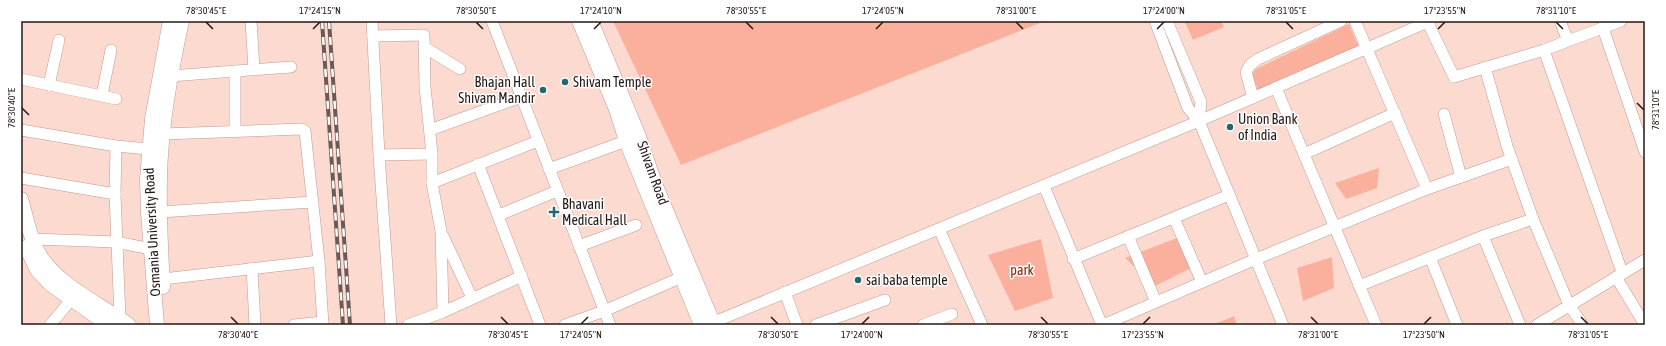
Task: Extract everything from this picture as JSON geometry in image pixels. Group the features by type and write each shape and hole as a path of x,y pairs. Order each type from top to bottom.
{"main road":[{"name":"Osmania University Road","path":"158,324 151,249 147,178 148,149 160,70 170,21"},
{"name":"Osmania University Road","path":"158,324 163,278 160,177 163,134 170,76 182,21"},
{"name":"Shivam Road","path":"579,21 616,109 626,140 682,276 709,324"},
{"name":"Shivam Road","path":"591,21 638,134 656,186 709,324"},
{"path":"21,199 25,239 33,262 43,277 71,300 115,322"},
{"path":"25,239 58,276 101,307 115,322"}],"street":[{"path":"251,21 254,70"},
{"path":"372,21 379,155 391,325"},
{"path":"492,21 610,325"},
{"path":"1155,21 1188,108 1199,121 1283,325"},
{"path":"1167,21 1201,102 1199,121"},
{"path":"1253,98 1246,72 1250,65 1258,59 1341,21"},
{"path":"1355,21 1366,50 1395,113 1427,189"},
{"path":"709,324 1199,121 1366,50 1428,21 1454,77 1544,50 1621,21"},
{"path":"1560,21 1568,41"},
{"path":"1602,28 1645,152"},
{"path":"373,36 424,35 425,87 432,154 432,183 441,231 443,312"},
{"path":"49,85 60,40"},
{"path":"424,47 460,69"},
{"path":"102,95 111,50"},
{"path":"1544,50 1619,275 1642,312 1645,325"},
{"path":"170,76 291,67"},
{"path":"1485,67 1512,159 1533,219 1569,305 1583,325"},
{"path":"235,71 235,131"},
{"path":"21,79 116,99"},
{"path":"1276,88 1376,325"},
{"path":"430,130 521,97"},
{"path":"1304,154 1395,113"},
{"path":"1444,114 1461,177"},
{"path":"21,130 116,146 148,149"},
{"path":"163,134 304,130 319,261 323,323 294,325"},
{"path":"549,169 626,140"},
{"path":"432,183 538,141"},
{"path":"115,322 116,146"},
{"path":"379,155 432,154"},
{"path":"1044,186 1103,325 1256,259 1427,189 1512,159"},
{"path":"478,164 499,215 540,325"},
{"path":"21,178 115,194"},
{"path":"499,215 558,191"},
{"path":"1074,259 1230,194"},
{"path":"160,212 313,202"},
{"path":"1174,218 1202,282"},
{"path":"1360,286 1483,236 1533,219"},
{"path":"579,246 636,225"},
{"path":"939,229 982,325"},
{"path":"441,231 472,298"},
{"path":"1128,236 1156,302"},
{"path":"1483,236 1520,325"},
{"path":"25,239 116,242 151,249"},
{"path":"1430,257 1457,325"},
{"path":"1537,325 1645,260"},
{"path":"163,278 319,261"},
{"path":"252,268 255,325"},
{"path":"408,325 443,312 522,276"},
{"path":"565,325 604,311 682,276"},
{"path":"785,292 797,325"},
{"path":"50,325 71,300"},
{"path":"816,325 885,300"},
{"path":"923,325 952,314"}],"green space":[{"path":"613,21 1045,21 681,165"},
{"path":"1221,21 1224,27 1193,40 1185,22"},
{"path":"1349,24 1359,47 1258,90 1252,75 1256,69"},
{"path":"1379,168 1377,188 1346,199 1335,183"},
{"path":"1187,234 1197,265 1155,286 1125,258"},
{"name":"park","path":"1041,239 1053,298 1015,311 988,255"},
{"path":"1332,257 1334,288 1303,301 1297,268"},
{"path":"1234,316 1237,325 1213,325"}],"railway":[{"path":"322,21 343,325"},
{"path":"329,21 350,325"}],"place":[{"name":"Shivam Temple","path":"565,82"},
{"name":"Bhajan Hall Shivam Mandir","path":"543,90"},
{"name":"Union Bank of India","path":"1230,127"},
{"name":"Bhavani Medical Hall","path":"554,212"},
{"name":"sai baba temple","path":"858,280"}]}
